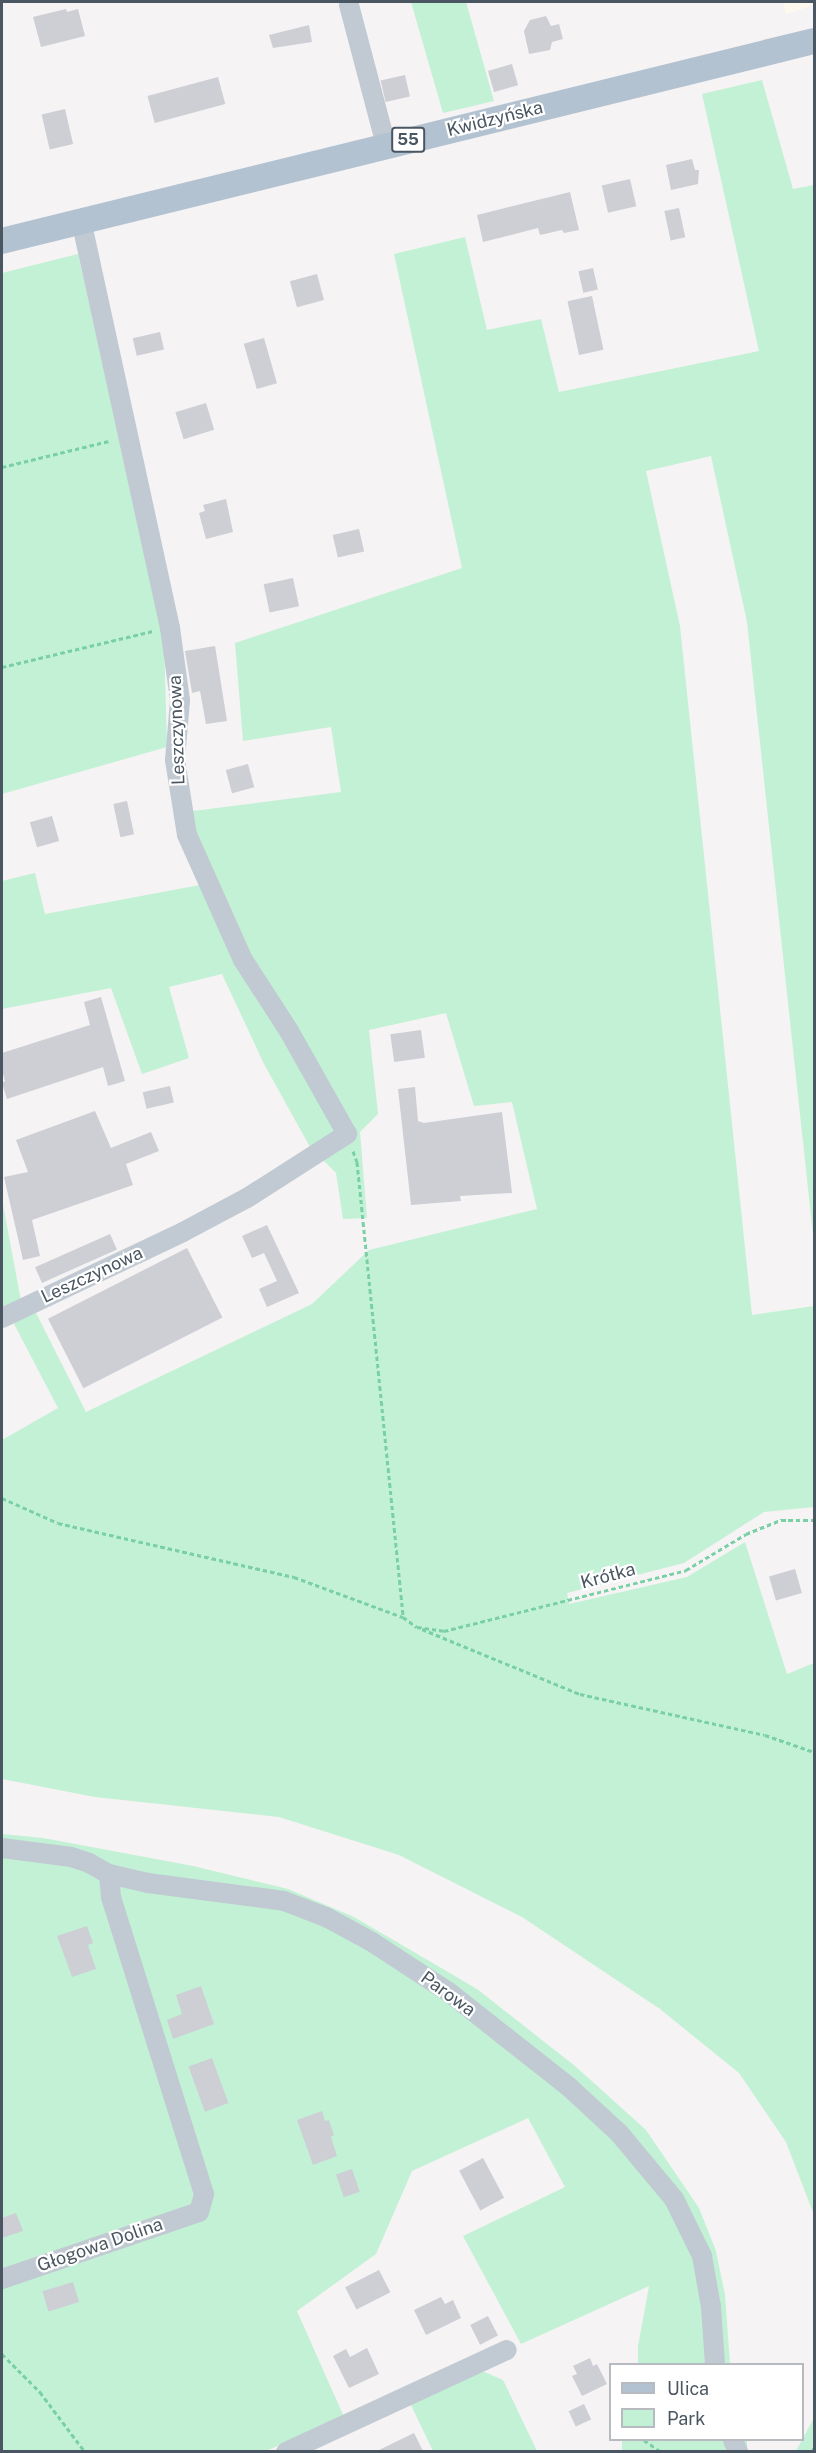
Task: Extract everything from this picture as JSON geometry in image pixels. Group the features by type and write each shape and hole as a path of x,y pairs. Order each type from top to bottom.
{"main road":[{"name":"Kwidzyńska","path":"2,241 814,41"}],"street":[{"path":"349,5 386,145"},
{"name":"Leszczynowa","path":"2,1318 183,1232 247,1198 348,1134 290,1031 243,960 187,835 175,760 180,700 170,628 81,221"},
{"name":"Parowa","path":"2,1848 70,1857 89,1863 109,1874 207,1893 284,1901 326,1917 372,1942 450,1993 569,2087 619,2133 674,2199 702,2256 711,2307 715,2363"},
{"name":"Głogowa Dolina","path":"2,2279 199,2212 204,2194 111,1897 109,1874"},
{"path":"286,2451 507,2350"}],"path":[{"path":"2,467 112,441"},
{"path":"2,668 157,630"},
{"path":"348,1134 357,1162 403,1617"},
{"name":"Krótka","path":"2,1498 58,1523 294,1577 403,1617 417,1627 444,1631 686,1570 746,1533 781,1520 814,1520"},
{"path":"417,1627 580,1694 765,1735 814,1752"},
{"path":"2,2354 40,2392 85,2451"},
{"path":"647,2441 662,2451"}],"shaded area":[{"path":"783,2 814,2 814,5 786,14"}],"green space":[{"path":"411,2 466,2 494,101 443,113"},
{"path":"762,80 793,189 814,185 814,1244 747,622 711,456 646,471 680,626 752,1315 814,1306 814,1507 764,1512 684,1563 567,1593 569,1604 687,1577 745,1542 787,1674 814,1663 814,2215 786,2142 739,2073 660,2009 522,1917 399,1855 279,1817 95,1797 2,1779 2,1440 58,1408 12,1320 34,1309 86,1412 312,1304 369,1250 537,1209 512,1102 474,1106 446,1013 369,1030 378,1114 360,1132 367,1218 343,1219 336,1173 310,1147 264,1064 222,974 169,987 189,1058 142,1074 111,988 2,1009 2,881 35,873 45,914 200,885 178,813 341,792 331,727 243,741 235,643 462,568 394,254 465,237 487,330 541,319 559,392 759,351 702,94"},
{"path":"78,254 164,639 167,747 2,794 2,273"},
{"path":"2,1199 21,1301 2,1310"},
{"path":"2,1834 43,1838 193,1866 288,1889 354,1917 477,1989 575,2066 646,2130 699,2208 716,2251 725,2295 730,2363 638,2363 638,2346 649,2286 521,2344 463,2236 565,2187 528,2118 412,2171 376,2254 297,2311 344,2417 266,2451 2,2452"},
{"path":"482,2371 503,2380 537,2451 433,2451 410,2403"},
{"path":"814,2418 814,2451 796,2451 801,2441 804,2441 804,2436"},
{"path":"622,2441 747,2441 747,2452 622,2452"}],"building":[{"path":"66,9 67,12 78,9 85,36 41,47 33,17"},
{"path":"546,16 551,26 559,24 563,39 552,42 550,50 529,54 524,31 530,20"},
{"path":"309,25 312,42 273,48 269,35"},
{"path":"512,64 518,85 494,92 488,71"},
{"path":"405,75 410,96 386,102 381,81"},
{"path":"218,77 225,104 155,123 147,96"},
{"path":"65,109 73,144 50,149 42,114"},
{"path":"692,159 695,170 699,170 698,184 671,190 666,165"},
{"path":"630,179 636,206 608,213 602,186"},
{"path":"570,192 579,230 564,233 562,230 540,235 538,228 483,242 477,215"},
{"path":"679,208 685,237 671,240 664,211"},
{"path":"593,268 598,289 583,293 578,271"},
{"path":"317,274 324,300 297,307 290,281"},
{"path":"592,296 603,350 579,355 568,301"},
{"path":"160,332 164,350 137,356 133,338"},
{"path":"264,338 277,383 257,389 244,344"},
{"path":"206,403 214,430 184,439 175,412"},
{"path":"226,499 233,532 206,539 199,513 205,511 203,505"},
{"path":"359,529 364,551 338,557 333,535"},
{"path":"293,578 299,606 270,613 264,584"},
{"path":"215,646 227,721 206,724 200,691 192,693 185,651"},
{"path":"248,764 254,787 232,793 226,770"},
{"path":"127,801 134,834 120,837 113,804"},
{"path":"52,816 59,841 37,847 30,822"},
{"path":"101,997 125,1081 108,1086 103,1067 7,1099 2,1083 5,1081 2,1070 2,1053 90,1025 84,1002"},
{"path":"421,1030 425,1058 394,1062 390,1034"},
{"path":"170,1086 174,1103 147,1109 143,1092"},
{"path":"415,1087 418,1121 424,1123 502,1112 512,1193 460,1196 461,1201 411,1205 398,1089"},
{"path":"95,1111 111,1148 151,1132 159,1151 126,1164 133,1185 32,1220 40,1256 23,1260 4,1177 28,1172 16,1140"},
{"path":"267,1225 299,1293 267,1307 259,1289 277,1281 264,1253 252,1258 242,1236"},
{"path":"110,1234 117,1250 42,1283 35,1267"},
{"path":"187,1248 222,1317 83,1388 48,1319"},
{"path":"795,1569 802,1593 776,1600 769,1576"},
{"path":"87,1926 93,1943 88,1945 96,1969 72,1977 57,1936"},
{"path":"201,1986 214,2024 173,2039 167,2020 182,2014 176,1995"},
{"path":"212,2058 228,2103 205,2112 189,2067"},
{"path":"322,2111 325,2121 329,2120 334,2135 331,2137 337,2156 313,2165 297,2120"},
{"path":"483,2158 504,2198 480,2210 459,2171"},
{"path":"352,2169 360,2192 344,2197 336,2175"},
{"path":"16,2213 23,2231 2,2238 2,2218"},
{"path":"379,2270 390,2292 356,2310 345,2287"},
{"path":"73,2282 79,2302 49,2311 42,2291"},
{"path":"441,2297 445,2304 453,2300 461,2318 426,2335 414,2310"},
{"path":"488,2316 498,2336 480,2345 470,2325"},
{"path":"367,2348 379,2374 349,2388 333,2356 346,2349 350,2357"},
{"path":"590,2358 593,2366 597,2364 607,2384 582,2396 572,2376 577,2374 573,2366"},
{"path":"584,2404 591,2419 576,2427 569,2411"},
{"path":"414,2433 423,2451 377,2451"}]}
